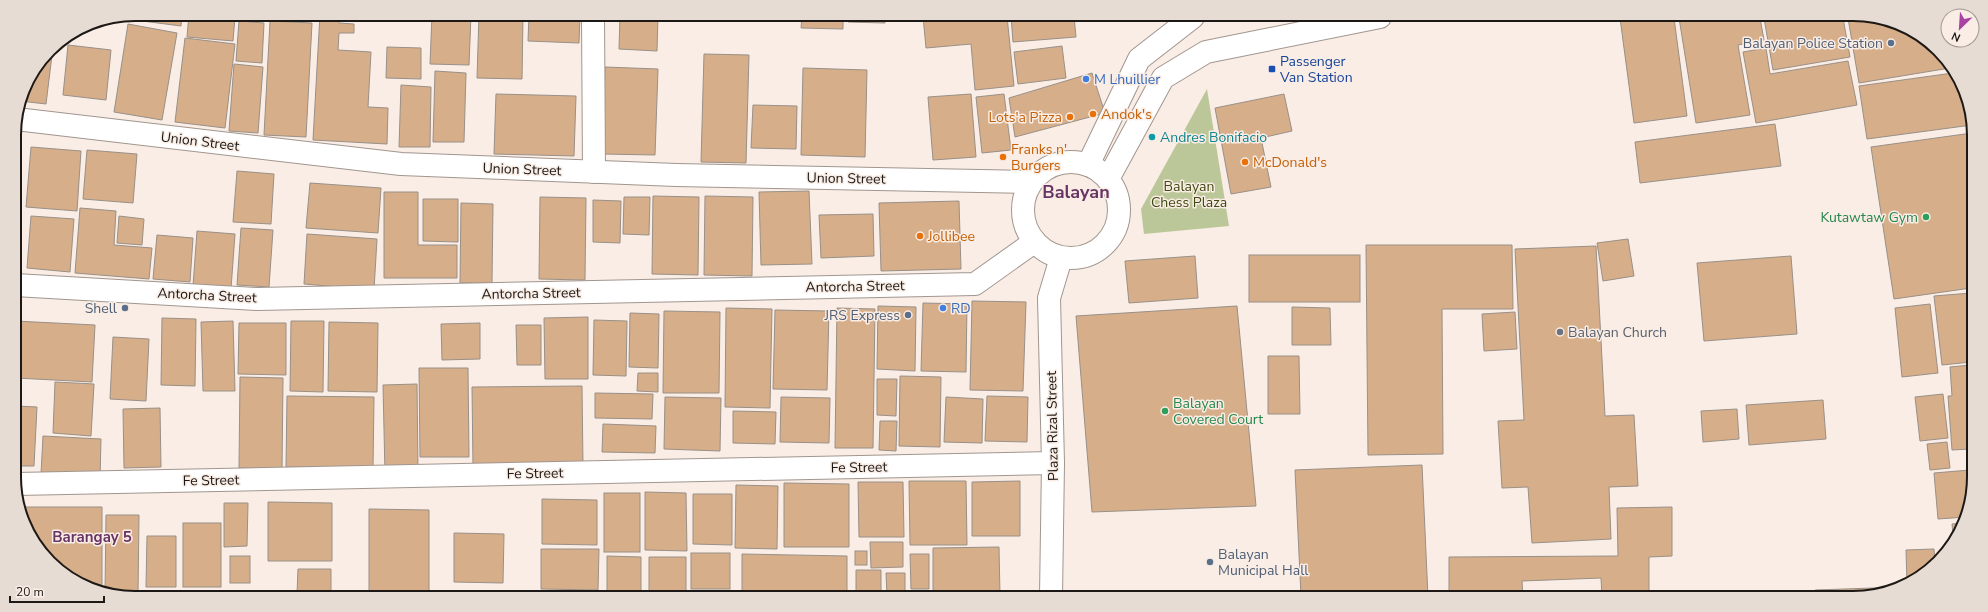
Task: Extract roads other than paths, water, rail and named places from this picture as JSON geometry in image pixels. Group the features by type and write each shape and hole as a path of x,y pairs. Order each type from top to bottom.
{"street":[{"path":"593,21 594,172"},
{"path":"1088,165 1139,59 1187,21"},
{"path":"1108,179 1163,78 1206,52 1360,21"},
{"name":"Union Street","path":"22,120 401,164 684,175 1031,182"},
{"path":"1073,162 1088,165 1108,179 1113,186 1119,204 1118,222 1111,238 1101,248 1089,255 1076,258 1061,258 1046,252 1034,242 1026,228 1022,212 1024,196 1031,182 1042,170 1057,164 1073,162"},
{"name":"Antorcha Street","path":"21,285 257,298 975,284 1034,242"},
{"name":"Plaza Rizal Street","path":"1051,591 1053,463 1049,298 1061,258"},
{"name":"Fe Street","path":"21,484 1053,463"}],"place":[{"name":"Balayan Police Station","path":"1891,43"},
{"name":"Passenger Van Station","path":"1272,69"},
{"name":"M Lhuillier","path":"1086,79"},
{"name":"Andok's","path":"1093,114"},
{"name":"Lots'a Pizza","path":"1070,117"},
{"name":"Andres Bonifacio","path":"1152,137"},
{"name":"Franks n' Burgers","path":"1003,157"},
{"name":"McDonald's","path":"1245,162"},
{"name":"Kutawtaw Gym","path":"1926,217"},
{"name":"Jollibee","path":"920,236"},
{"name":"Shell","path":"125,308"},
{"name":"RD","path":"943,308"},
{"name":"JRS Express","path":"908,315"},
{"name":"Balayan Church","path":"1560,332"},
{"name":"Balayan Covered Court","path":"1165,411"},
{"name":"Balayan Municipal Hall","path":"1210,562"}],"district":[{"name":"Balayan","path":"1076,192"},
{"name":"Barangay 5","path":"92,537"}],"park label":[{"name":"Balayan Chess Plaza","path":"1189,194"}]}
